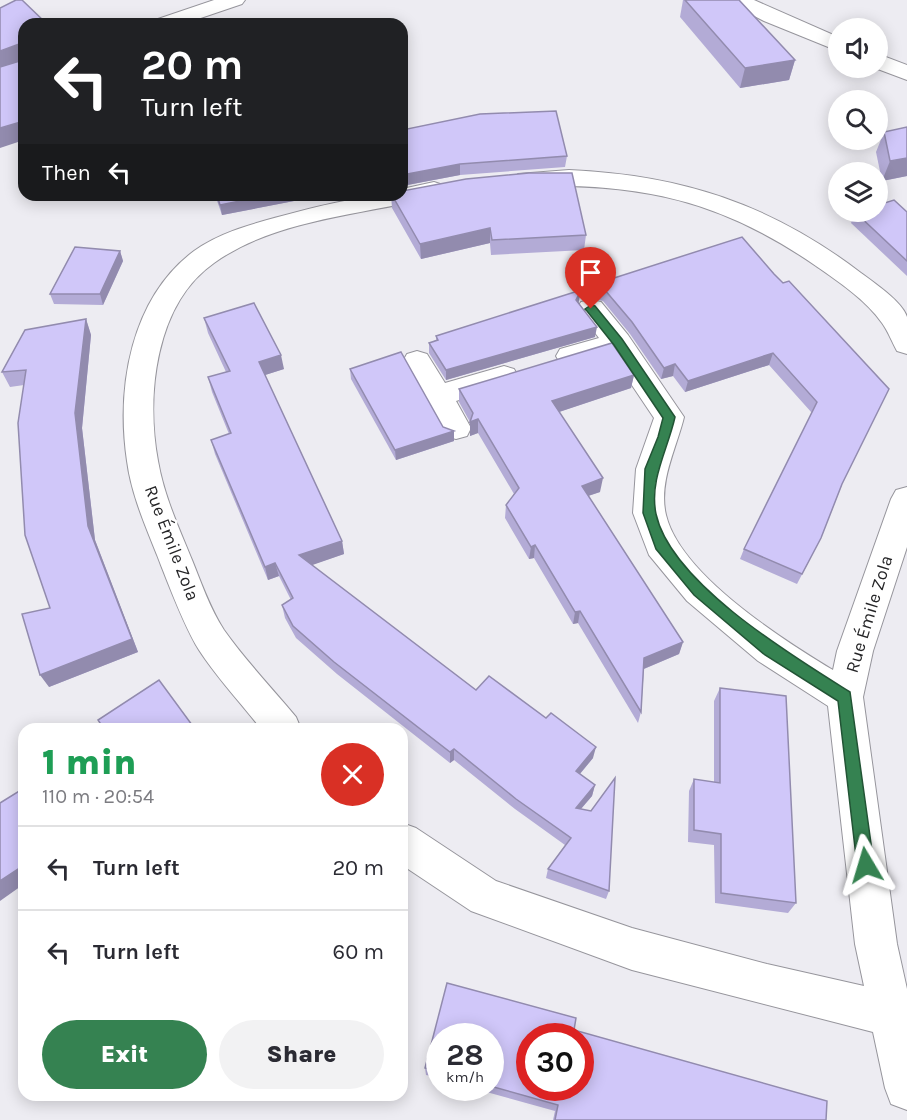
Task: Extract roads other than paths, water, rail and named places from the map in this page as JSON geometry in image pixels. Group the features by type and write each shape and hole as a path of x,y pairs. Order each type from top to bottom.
{"street":[{"path":"180,18 235,0"},
{"path":"738,0 771,17 828,41"},
{"path":"888,65 907,73"},
{"path":"503,181 565,176 630,180 693,193 754,216 808,246 847,276 891,316 907,344"},
{"name":"Rue Émile Zola","path":"408,195 460,185"},
{"name":"Rue Émile Zola","path":"278,723 211,639 182,576 154,506 142,461 138,392 152,327 173,286 204,257 246,234 378,201"},
{"path":"591,309 618,342 669,417 664,437 651,469 650,513 661,546 699,591 770,650 845,697"},
{"path":"438,396 618,342"},
{"path":"417,362 456,428"},
{"name":"Rue Émile Zola","path":"907,499 855,651 845,697 876,944 899,1019 907,1088"},
{"path":"408,846 485,897 632,949 767,985 847,1002 899,1019"}]}
